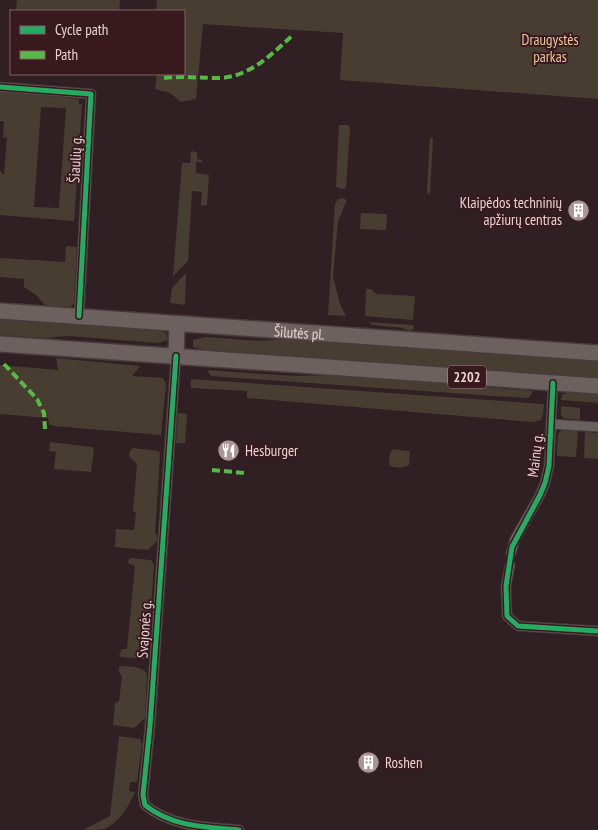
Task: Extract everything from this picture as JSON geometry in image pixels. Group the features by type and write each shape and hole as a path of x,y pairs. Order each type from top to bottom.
{"main road":[{"name":"Šilutės pl.","path":"0,311 598,354"},
{"path":"176,356 177,324"},
{"name":"2202","path":"0,344 598,386"}],"street":[{"name":"Šiaulių g.","path":"0,87 91,94 79,316"},
{"name":"Svajonės g.","path":"176,356 150,726 143,795 145,805 171,821 202,827 239,830"},
{"name":"Mainų g.","path":"511,553 515,538 545,483 548,466 553,383"},
{"name":"Mainų g.","path":"551,424 598,427"},
{"path":"510,565 506,586 507,616 518,626 598,631"}],"green space":[{"path":"17,0 120,0 119,10 16,10"},
{"name":"Draugystės parkas","path":"157,0 598,0 598,99 340,80 343,33 203,24 196,99 181,102 170,93 155,89 157,75 185,75 185,10 156,10"},
{"path":"0,91 79,99 79,104 82,104 74,221 0,215 0,171 4,175 7,137 3,138 4,121 0,121","holes":["41,107 66,108 59,208 34,207"]},
{"path":"339,125 348,125 350,128 346,187 344,189 336,186"},
{"path":"430,137 433,139 429,194 427,192"},
{"path":"191,151 197,152 197,159 202,160 202,162 196,162 196,173 209,175 207,205 201,206 202,192 192,191 188,261 173,276 182,163 190,163"},
{"path":"343,198 347,200 338,221 333,277 340,304 346,316 328,315 335,204 338,199"},
{"path":"361,213 387,214 386,230 360,229"},
{"path":"66,246 77,247 74,303 70,307 46,306 36,295 24,287 24,279 0,277 0,258 65,262"},
{"path":"186,273 185,305 170,303 172,288"},
{"path":"366,289 371,289 376,294 415,296 413,320 365,316"},
{"path":"0,319 159,330 166,333 168,339 157,343 69,336 44,338 0,335"},
{"path":"368,322 413,325 414,328 410,332 403,328 373,325"},
{"path":"206,337 259,341 281,339 598,361 598,378 206,350 193,347 193,340"},
{"path":"56,358 140,366 132,376 163,378 166,384 161,435 55,426 49,424 48,418 0,414 0,365 58,370"},
{"path":"207,370 294,376 339,375 533,391 529,398 494,396 211,376"},
{"path":"191,379 544,404 541,420 533,422 247,398 247,391 191,388"},
{"path":"571,391 598,394 598,403 561,400 562,395"},
{"path":"561,406 580,408 580,420 563,418"},
{"path":"178,413 187,414 185,443 176,443"},
{"path":"562,430 578,431 576,457 557,456 558,434"},
{"path":"585,432 598,433 598,459 584,458"},
{"path":"50,442 92,447 94,450 91,472 54,469 56,452 49,451"},
{"path":"133,448 159,451 160,454 155,534 157,535 157,541 148,550 115,547 116,529 134,530 136,512 133,512 137,464 129,456"},
{"path":"393,449 410,452 409,465 399,468 389,465 390,453"},
{"path":"131,558 151,560 154,565 148,654 144,659 121,657 119,655 122,649 127,649 135,566 128,563"},
{"path":"119,667 140,668 147,674 145,718 134,728 113,725 115,703 119,701 122,676 119,672"},
{"path":"119,736 140,739 142,744 137,782 130,782 129,791 135,792 127,808 114,823 104,829 83,830 110,816"}],"marked path":[{"path":"164,78 219,78 241,74 260,63 294,34"},
{"path":"4,364 37,399 44,413 45,429"},
{"path":"212,470 245,473"}],"cycle path":[{"path":"0,87 91,94 79,316"},
{"path":"176,356 150,726 143,795 145,805 166,818 190,825 239,830"},
{"path":"553,383 549,466 540,495 512,547 506,586 507,616 518,626 598,631"}],"place":[{"name":"Klaipėdos techninių apžiurų centras","path":"578,211"},
{"name":"Hesburger","path":"229,450"},
{"name":"Roshen","path":"369,762"}]}
